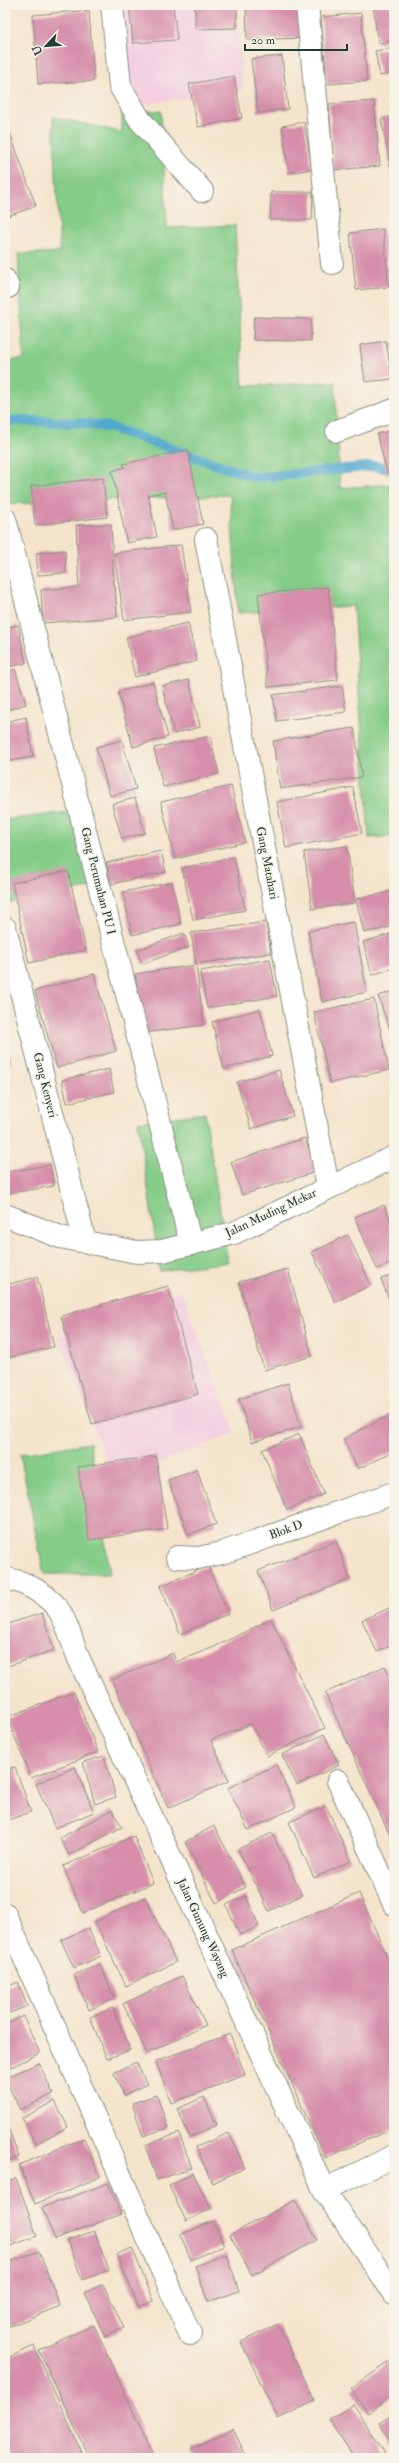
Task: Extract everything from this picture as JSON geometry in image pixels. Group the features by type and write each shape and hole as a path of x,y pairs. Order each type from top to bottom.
{"street":[{"path":"112,5 120,86 140,120 202,192"},
{"path":"307,5 332,263"},
{"path":"337,431 394,410"},
{"name":"Gang Perumahan PU I","path":"5,519 191,1244"},
{"name":"Gang Matahari","path":"206,539 328,1187"},
{"name":"Gang Kenyeri","path":"5,928 85,1242"},
{"name":"Jalan Muding Mekar","path":"5,1215 60,1237 137,1252 162,1251 234,1233 328,1187 394,1157"},
{"name":"Blok D","path":"177,1557 198,1558 222,1553 394,1493"},
{"name":"Jalan Gunung Wayang","path":"5,1579 15,1580 36,1589 60,1611 79,1659 324,2190 394,2294"},
{"path":"338,1781 394,1904"},
{"path":"5,1914 190,2334"},
{"path":"324,2190 394,2156"}],"shaded area":[{"path":"113,5 236,5 243,90 137,105 122,111"},
{"path":"181,1290 236,1433 114,1480 58,1336"}],"green space":[{"path":"122,111 161,111 167,228 235,225 243,386 335,382 340,488 394,484 394,836 369,838 353,606 238,613 230,495 5,504 5,360 24,359 18,254 60,252 53,117 122,132"},
{"path":"90,809 94,887 8,903 5,896 5,820"},
{"path":"205,1113 228,1262 160,1271 138,1122"},
{"path":"90,1443 110,1574 44,1574 20,1454"}],"building":[{"path":"129,5 173,5 177,40 133,43"},
{"path":"195,5 237,5 237,28 195,29"},
{"path":"246,5 303,5 304,38 247,40"},
{"path":"373,5 394,5 394,41 378,43"},
{"path":"89,10 94,81 38,84 33,15"},
{"path":"361,13 367,81 327,84 321,17"},
{"path":"394,48 394,73 380,76 375,51"},
{"path":"282,56 288,109 258,113 251,59"},
{"path":"234,76 242,118 198,127 189,84"},
{"path":"374,101 380,166 334,170 329,104"},
{"path":"394,116 394,174 392,174 381,119"},
{"path":"5,119 36,206 5,217"},
{"path":"304,122 312,169 289,173 282,126"},
{"path":"271,192 313,192 312,220 270,220"},
{"path":"383,229 389,287 356,290 350,233"},
{"path":"254,317 311,319 311,341 253,340"},
{"path":"386,341 392,379 365,382 360,345"},
{"path":"394,430 394,471 387,473 377,434"},
{"path":"188,450 203,524 173,530 165,492 148,495 157,537 127,543 112,471 125,467 123,464"},
{"path":"103,478 107,517 35,525 31,486"},
{"path":"111,524 117,617 43,623 41,590 79,587 76,525"},
{"path":"181,545 191,612 124,620 114,553"},
{"path":"65,550 66,573 38,575 36,553"},
{"path":"328,587 338,680 268,687 258,594"},
{"path":"188,623 197,661 135,677 126,637"},
{"path":"18,625 26,663 5,668 5,628"},
{"path":"15,669 26,704 5,711 5,672"},
{"path":"189,680 200,727 174,734 162,686"},
{"path":"153,682 168,737 133,747 118,692"},
{"path":"342,686 346,712 277,721 273,695"},
{"path":"26,717 33,757 5,762 5,722"},
{"path":"354,728 362,777 280,789 273,741"},
{"path":"210,736 219,774 163,787 154,748"},
{"path":"122,740 136,789 110,796 96,747"},
{"path":"231,786 245,842 175,859 161,802"},
{"path":"353,787 362,833 286,848 277,802"},
{"path":"135,798 145,833 122,839 112,804"},
{"path":"347,846 355,903 312,909 304,852"},
{"path":"161,851 166,872 111,884 106,863"},
{"path":"234,857 245,910 193,920 182,868"},
{"path":"68,871 86,950 29,963 12,883"},
{"path":"172,882 181,924 132,935 123,892"},
{"path":"394,891 394,926 364,933 356,899"},
{"path":"266,922 271,953 196,964 191,933"},
{"path":"354,922 367,992 322,1002 308,931"},
{"path":"184,933 189,947 142,964 137,950"},
{"path":"394,933 394,968 372,975 363,942"},
{"path":"270,959 277,996 207,1008 200,971"},
{"path":"196,965 204,1025 143,1033 135,974"},
{"path":"94,974 116,1051 57,1068 35,991"},
{"path":"394,991 394,1041 378,996"},
{"path":"374,999 389,1070 330,1083 314,1012"},
{"path":"260,1009 272,1056 224,1069 212,1022"},
{"path":"5,1044 11,1064 5,1066"},
{"path":"109,1069 114,1092 67,1103 62,1080"},
{"path":"279,1070 293,1116 251,1129 237,1082"},
{"path":"305,1138 316,1172 242,1195 231,1162"},
{"path":"50,1165 54,1186 5,1194 5,1172"},
{"path":"384,1205 394,1230 394,1262 377,1269 355,1217"},
{"path":"348,1235 371,1285 335,1302 312,1252"},
{"path":"288,1269 312,1356 264,1370 239,1282"},
{"path":"394,1274 394,1313 381,1279"},
{"path":"37,1277 54,1347 6,1358 5,1285"},
{"path":"168,1286 198,1394 92,1424 61,1316"},
{"path":"288,1383 301,1427 252,1442 239,1399"},
{"path":"394,1413 394,1451 358,1469 343,1439"},
{"path":"299,1434 324,1494 287,1510 262,1450"},
{"path":"156,1456 167,1529 89,1540 78,1467"},
{"path":"197,1470 216,1524 188,1535 168,1480"},
{"path":"336,1541 350,1579 273,1610 258,1571"},
{"path":"208,1566 228,1614 180,1634 160,1586"},
{"path":"394,1606 394,1644 377,1652 362,1620"},
{"path":"42,1613 54,1650 5,1667 5,1625"},
{"path":"271,1619 325,1728 267,1756 251,1724 211,1740 229,1781 168,1808 112,1680 173,1653 176,1662 214,1647"},
{"path":"385,1666 394,1685 394,1844 325,1693"},
{"path":"74,1692 98,1752 31,1778 7,1717"},
{"path":"324,1734 339,1765 297,1785 282,1755"},
{"path":"104,1756 116,1797 95,1804 83,1762"},
{"path":"276,1765 296,1807 248,1830 228,1788"},
{"path":"15,1767 31,1812 5,1821 5,1770"},
{"path":"75,1767 94,1812 55,1828 36,1784"},
{"path":"326,1806 351,1861 314,1878 289,1822"},
{"path":"112,1810 122,1827 69,1855 60,1838"},
{"path":"214,1826 246,1887 216,1903 185,1842"},
{"path":"272,1833 302,1895 269,1911 238,1849"},
{"path":"134,1836 153,1883 83,1913 63,1866"},
{"path":"359,1893 394,1972 394,2128 325,2158 232,1950"},
{"path":"246,1896 259,1926 240,1935 226,1905"},
{"path":"145,1897 176,1962 126,1986 95,1922"},
{"path":"88,1928 101,1956 74,1968 61,1940"},
{"path":"100,1964 115,1999 89,2010 74,1975"},
{"path":"182,1976 206,2025 147,2053 123,2004"},
{"path":"18,1982 27,2006 5,2015 5,1988"},
{"path":"113,2008 130,2050 107,2059 90,2017"},
{"path":"23,2016 40,2053 9,2068 5,2059 5,2025"},
{"path":"230,2034 245,2075 171,2103 156,2061"},
{"path":"136,2062 147,2084 124,2095 114,2073"},
{"path":"39,2063 53,2094 20,2110 5,2078"},
{"path":"157,2095 168,2128 143,2136 132,2103"},
{"path":"204,2097 217,2125 190,2137 177,2109"},
{"path":"55,2101 68,2127 35,2144 22,2118"},
{"path":"9,2130 19,2157 5,2162 5,2132"},
{"path":"179,2133 192,2168 157,2180 145,2145"},
{"path":"229,2133 245,2168 212,2183 196,2147"},
{"path":"84,2138 100,2177 35,2204 19,2165"},
{"path":"193,2173 211,2209 186,2221 169,2186"},
{"path":"16,2178 37,2236 5,2248 5,2182"},
{"path":"108,2183 121,2214 55,2239 42,2208"},
{"path":"295,2200 317,2240 252,2275 230,2235"},
{"path":"213,2221 224,2245 191,2260 180,2235"},
{"path":"94,2231 109,2270 82,2280 68,2240"},
{"path":"132,2248 154,2301 139,2307 117,2254"},
{"path":"39,2251 60,2306 5,2328 5,2264"},
{"path":"227,2254 239,2291 208,2302 195,2266"},
{"path":"103,2284 124,2328 105,2337 85,2293"},
{"path":"278,2324 315,2401 278,2419 241,2342"},
{"path":"94,2325 154,2458 89,2458 39,2350"},
{"path":"34,2346 84,2458 5,2458 5,2359"},
{"path":"391,2360 394,2364 394,2394 368,2413 351,2389"},
{"path":"353,2405 385,2453 378,2458 354,2458 329,2420"},
{"path":"394,2414 394,2446 379,2423"},
{"path":"233,2429 247,2458 196,2458 191,2449"}],"waterway":[{"path":"5,420 82,423 112,428 250,476 265,477 375,466 394,470"}]}
